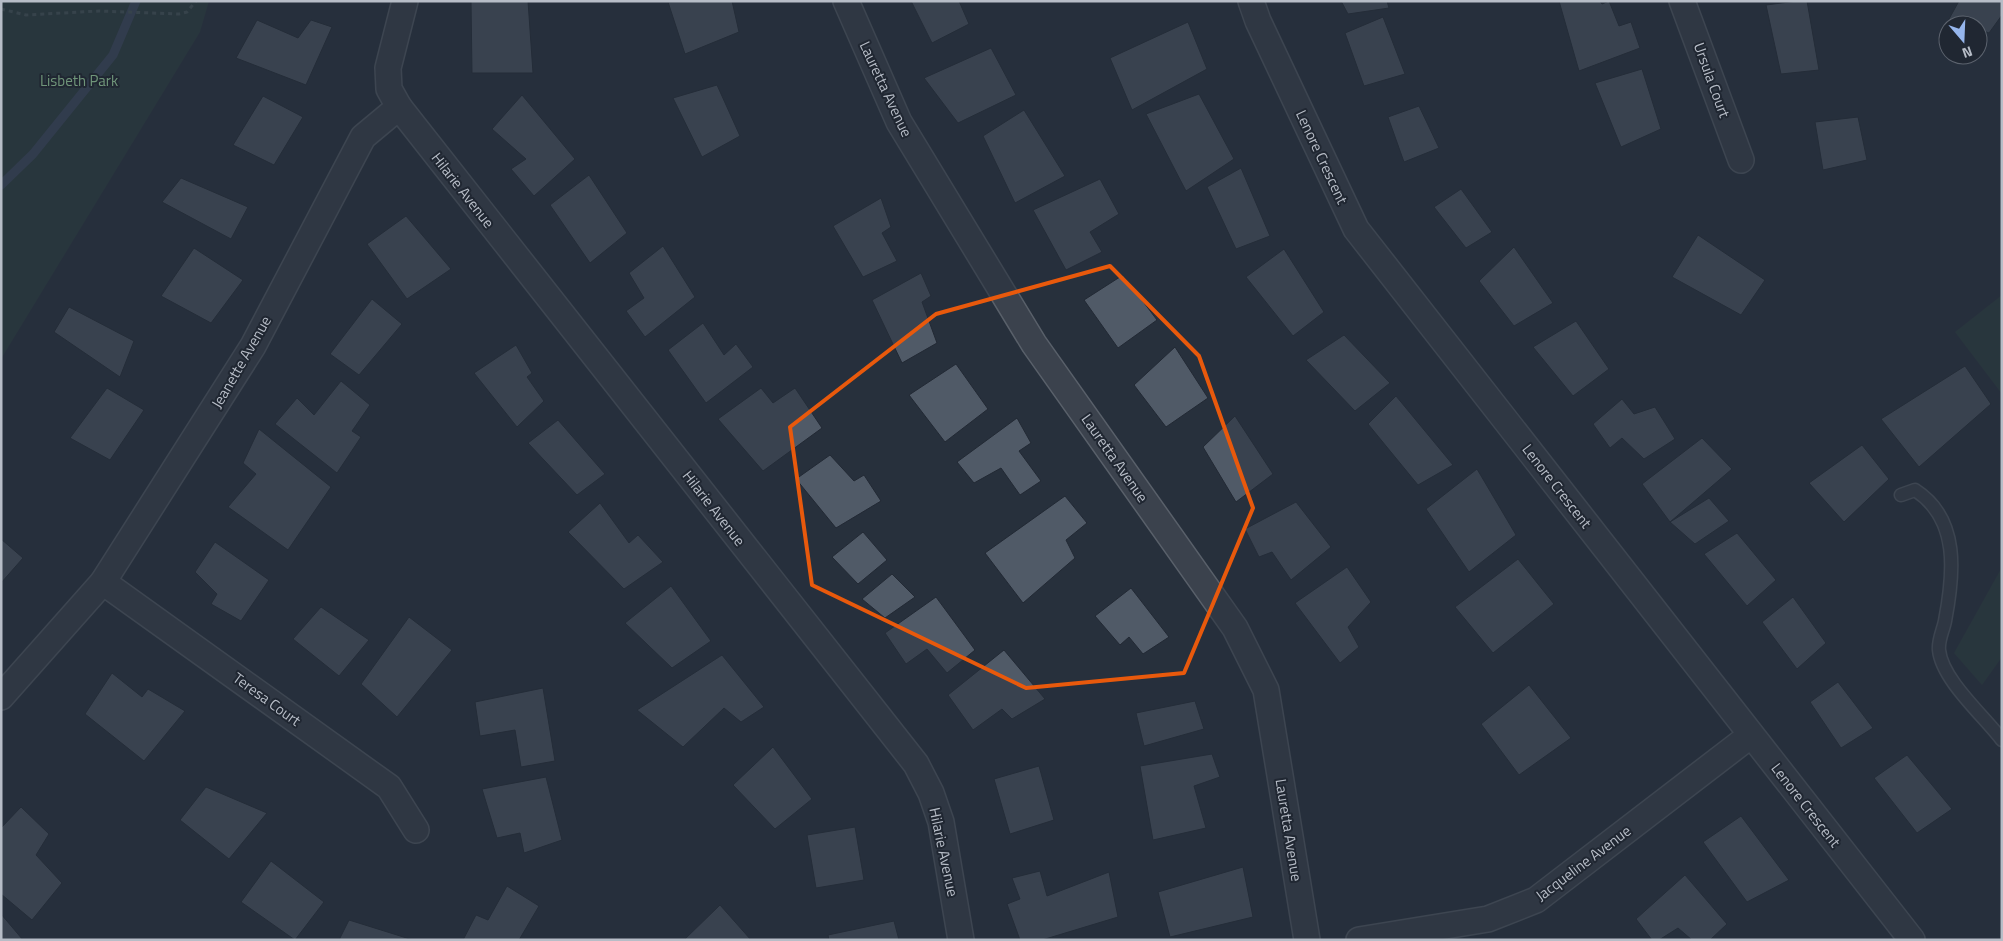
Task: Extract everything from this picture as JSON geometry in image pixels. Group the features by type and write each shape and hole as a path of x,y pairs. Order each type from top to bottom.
{"street":[{"path":"399,107 389,89 388,68 405,1"},
{"name":"Lauretta Avenue","path":"846,1 899,122 909,140 1034,344 1235,628 1266,690 1307,940"},
{"name":"Lenore Crescent","path":"1251,1 1258,21 1356,229 1912,940"},
{"name":"Ursula Court","path":"1682,1 1741,160"},
{"name":"Jeanette Avenue","path":"1,698 103,582 252,346 363,138 399,107"},
{"name":"Hilarie Avenue","path":"399,107 916,764 931,793 941,822 961,940"},
{"name":"Teresa Court","path":"103,582 389,786 416,830"},
{"name":"Jacqueline Avenue","path":"1359,940 1488,919 1536,900 1752,734"}],"lane":[{"path":"1902,495 1915,490 1927,498 1938,510 1949,536 1953,556 1950,591 1940,636 1939,650 1945,667 1957,686 1997,724 2002,740"}],"path":[{"path":"1,9 26,15 99,11 179,14 187,12 196,1"}],"highlighted area":[{"path":"1110,266 1199,356 1253,508 1184,673 1026,688 812,585 790,427 936,314"}],"green space":[{"name":"Lisbeth Park","path":"1,1 209,1 200,32 1,359"},
{"path":"2002,295 2002,394 1955,332"},
{"path":"2002,567 2002,657 1982,685 1954,653"}],"building":[{"path":"471,1 528,1 533,73 472,73"},
{"path":"732,1 739,32 685,54 668,2"},
{"path":"911,1 959,1 969,24 932,43"},
{"path":"1341,1 1387,1 1389,8 1348,14"},
{"path":"1559,1 1600,1 1602,4 1609,1 1619,26 1631,22 1640,48 1579,71"},
{"path":"1807,1 1819,70 1781,74 1766,5"},
{"path":"1959,1 2002,1 2002,15 1989,33 1988,15 1951,15"},
{"path":"1383,17 1405,74 1364,86 1345,33"},
{"path":"257,20 298,38 311,20 332,27 306,85 236,58"},
{"path":"1188,22 1207,69 1132,110 1110,58"},
{"path":"991,48 1016,95 958,123 924,78"},
{"path":"1642,69 1661,129 1621,147 1595,83"},
{"path":"717,85 740,136 702,157 673,98"},
{"path":"1199,94 1234,159 1186,191 1146,114"},
{"path":"522,95 575,159 534,196 511,169 526,159 492,129"},
{"path":"263,96 303,117 274,165 233,145"},
{"path":"1419,106 1439,148 1404,162 1388,117"},
{"path":"1024,110 1065,176 1015,203 983,136"},
{"path":"1858,117 1867,160 1823,170 1815,122"},
{"path":"1241,168 1270,236 1236,249 1207,187"},
{"path":"589,175 627,233 590,263 550,205"},
{"path":"181,178 248,207 231,239 162,202"},
{"path":"1100,179 1119,214 1090,232 1102,252 1066,270 1033,210"},
{"path":"1461,189 1492,232 1466,248 1434,207"},
{"path":"881,198 891,227 882,233 897,261 863,277 833,226"},
{"path":"406,216 451,269 407,299 367,244"},
{"path":"1698,235 1765,280 1741,315 1672,277"},
{"path":"663,246 695,297 645,337 626,311 644,298 629,273"},
{"path":"1514,247 1553,303 1514,326 1479,281"},
{"path":"194,248 243,280 211,323 161,296"},
{"path":"1284,249 1324,312 1293,336 1246,277"},
{"path":"921,273 931,296 922,302 937,343 902,363 872,300"},
{"path":"1123,275 1157,320 1118,348 1084,300"},
{"path":"372,299 402,324 359,375 330,354"},
{"path":"69,307 134,341 120,377 54,332"},
{"path":"1576,321 1609,369 1573,396 1533,347"},
{"path":"703,323 724,355 736,344 753,367 706,403 668,350"},
{"path":"1344,335 1390,383 1355,411 1306,360"},
{"path":"516,345 532,373 527,377 544,401 517,427 474,373"},
{"path":"1175,347 1208,398 1166,427 1134,385"},
{"path":"956,364 988,409 945,442 909,395"},
{"path":"1965,366 1991,404 1919,467 1881,419"},
{"path":"341,381 370,405 352,431 361,437 337,473 275,424 297,398 314,415"},
{"path":"107,388 144,410 110,460 70,438"},
{"path":"761,388 773,403 795,388 822,428 763,471 718,419"},
{"path":"1396,396 1453,465 1418,485 1368,424"},
{"path":"1622,399 1634,414 1655,407 1675,439 1644,459 1622,438 1610,448 1593,424"},
{"path":"1235,416 1273,474 1236,502 1203,447"},
{"path":"1017,418 1031,443 1019,451 1041,481 1020,495 1001,468 974,483 957,462"},
{"path":"558,420 605,474 577,495 528,443"},
{"path":"259,429 331,487 288,550 228,507 256,474 243,463"},
{"path":"1702,438 1732,469 1670,522 1642,484"},
{"path":"1862,445 1889,479 1844,522 1809,483"},
{"path":"830,455 854,481 864,475 881,501 836,528 796,479"},
{"path":"1477,469 1516,535 1469,572 1426,509"},
{"path":"1065,496 1087,523 1066,540 1075,558 1023,603 985,553"},
{"path":"1709,498 1729,521 1695,544 1670,522"},
{"path":"1296,502 1331,547 1291,580 1272,552 1259,557 1245,529"},
{"path":"600,503 629,543 638,535 663,562 624,589 568,532"},
{"path":"863,532 887,560 858,584 832,557"},
{"path":"1737,533 1776,580 1747,606 1704,554"},
{"path":"1,539 23,558 1,583"},
{"path":"215,542 269,580 241,621 211,604 217,594 195,572"},
{"path":"1518,559 1554,604 1493,653 1455,607"},
{"path":"1347,567 1371,602 1348,627 1359,647 1340,663 1295,603"},
{"path":"892,574 915,597 885,618 862,599"},
{"path":"671,586 711,641 672,668 625,623"},
{"path":"1131,588 1169,637 1143,654 1129,637 1120,645 1095,616"},
{"path":"936,597 975,650 947,673 927,649 906,664 885,633"},
{"path":"1793,597 1826,643 1797,669 1762,622"},
{"path":"321,607 369,640 339,676 293,639"},
{"path":"409,617 452,650 397,717 361,684"},
{"path":"1004,650 1045,699 1012,719 1002,709 973,730 948,695"},
{"path":"722,655 764,707 741,722 724,708 683,747 637,710"},
{"path":"112,673 142,697 148,689 185,711 144,761 85,714"},
{"path":"1838,682 1873,728 1841,748 1810,702"},
{"path":"1529,685 1571,738 1519,775 1481,724"},
{"path":"543,688 555,761 521,767 515,730 480,736 475,702"},
{"path":"1195,701 1204,729 1144,746 1136,713"},
{"path":"773,747 812,799 775,829 733,785"},
{"path":"1212,754 1220,777 1194,786 1206,828 1153,840 1140,766"},
{"path":"1907,755 1952,809 1917,833 1874,778"},
{"path":"1039,766 1054,820 1010,834 994,779"},
{"path":"546,777 562,840 524,853 520,833 497,838 482,789"},
{"path":"206,787 267,813 229,859 180,820"},
{"path":"21,807 49,834 36,855 62,883 32,920 1,894 1,828"},
{"path":"1741,816 1789,880 1747,902 1703,842"},
{"path":"855,827 864,880 816,888 807,835"},
{"path":"271,861 324,902 295,940 241,902"},
{"path":"1243,867 1253,917 1170,937 1158,892"},
{"path":"1040,871 1047,896 1109,872 1118,917 1042,940 1020,940 1007,904 1020,899 1012,878"},
{"path":"1685,875 1727,924 1710,940 1692,940 1678,928 1659,940 1652,940 1636,919"},
{"path":"507,886 539,906 519,940 463,940 476,915 488,920"},
{"path":"720,905 751,940 684,940"},
{"path":"1,914 23,940 1,940"},
{"path":"349,920 413,940 339,940"},
{"path":"894,921 899,940 829,940 828,935"}],"waterway":[{"path":"1,185 33,154 113,55 136,1"}]}
